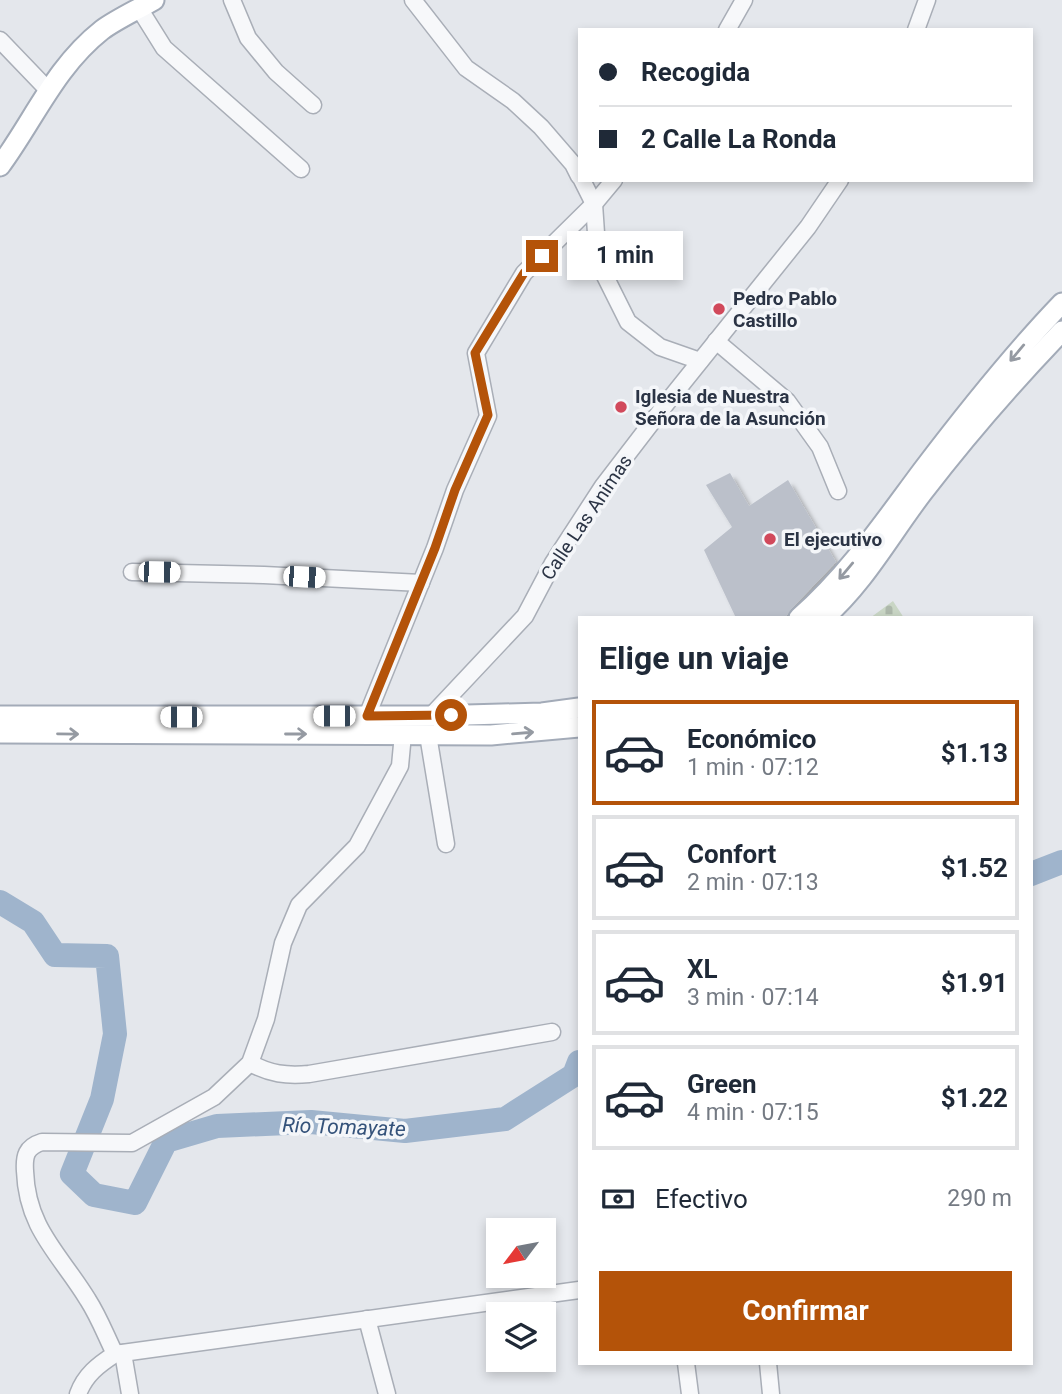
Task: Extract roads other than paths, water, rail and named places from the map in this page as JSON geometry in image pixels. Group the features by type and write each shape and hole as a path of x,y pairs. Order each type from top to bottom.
{"main road":[{"path":"0,166 67,64 102,30 146,4"},
{"path":"801,616 826,595 850,567 928,463 1010,361 1062,303"},
{"path":"826,616 870,568 916,501 989,410 1062,331"},
{"path":"0,733 404,734 430,725 578,708"},
{"path":"0,716 367,716 491,735 578,727"}],"street":[{"path":"232,0 248,38 276,72 313,105"},
{"path":"413,0 466,68 532,118 573,164 578,174"},
{"path":"728,28 744,0"},
{"path":"917,28 927,0"},
{"path":"146,4 164,48 301,170"},
{"path":"0,40 48,90"},
{"path":"582,182 594,204 598,262 628,322 660,347 700,361"},
{"path":"367,716 455,490 488,415 475,353 524,273 594,204 612,182"},
{"name":"Calle Las Animas","path":"430,725 525,616 552,563 603,486 808,227 839,182"},
{"path":"716,341 787,401 820,447 838,491"},
{"path":"132,572 421,583"},
{"path":"430,725 446,844"},
{"path":"130,1394 119,1354 31,1211 25,1181 26,1153 36,1144 49,1142 132,1143 214,1097 250,1063 266,1019 283,943 299,905 357,846 400,766 404,734"},
{"path":"250,1063 268,1073 285,1076 309,1074 552,1032"},
{"path":"78,1394 83,1381 100,1363 119,1354 578,1290"},
{"path":"366,1319 387,1394"},
{"path":"686,1365 690,1394"},
{"path":"768,1365 771,1394"}],"waterway":[{"name":"Río Tomayate","path":"1033,873 1062,862"},
{"name":"Río Tomayate","path":"0,902 33,922 55,955 107,956 115,1034 102,1099 72,1174 94,1195 135,1203 166,1141 217,1126 311,1122 405,1131 505,1119 574,1075 578,1065"}],"place":[{"name":"Pedro Pablo Castillo","path":"719,309"},
{"name":"Iglesia de Nuestra Señora de la Asunción","path":"621,407"},
{"name":"El ejecutivo","path":"770,539"}]}
